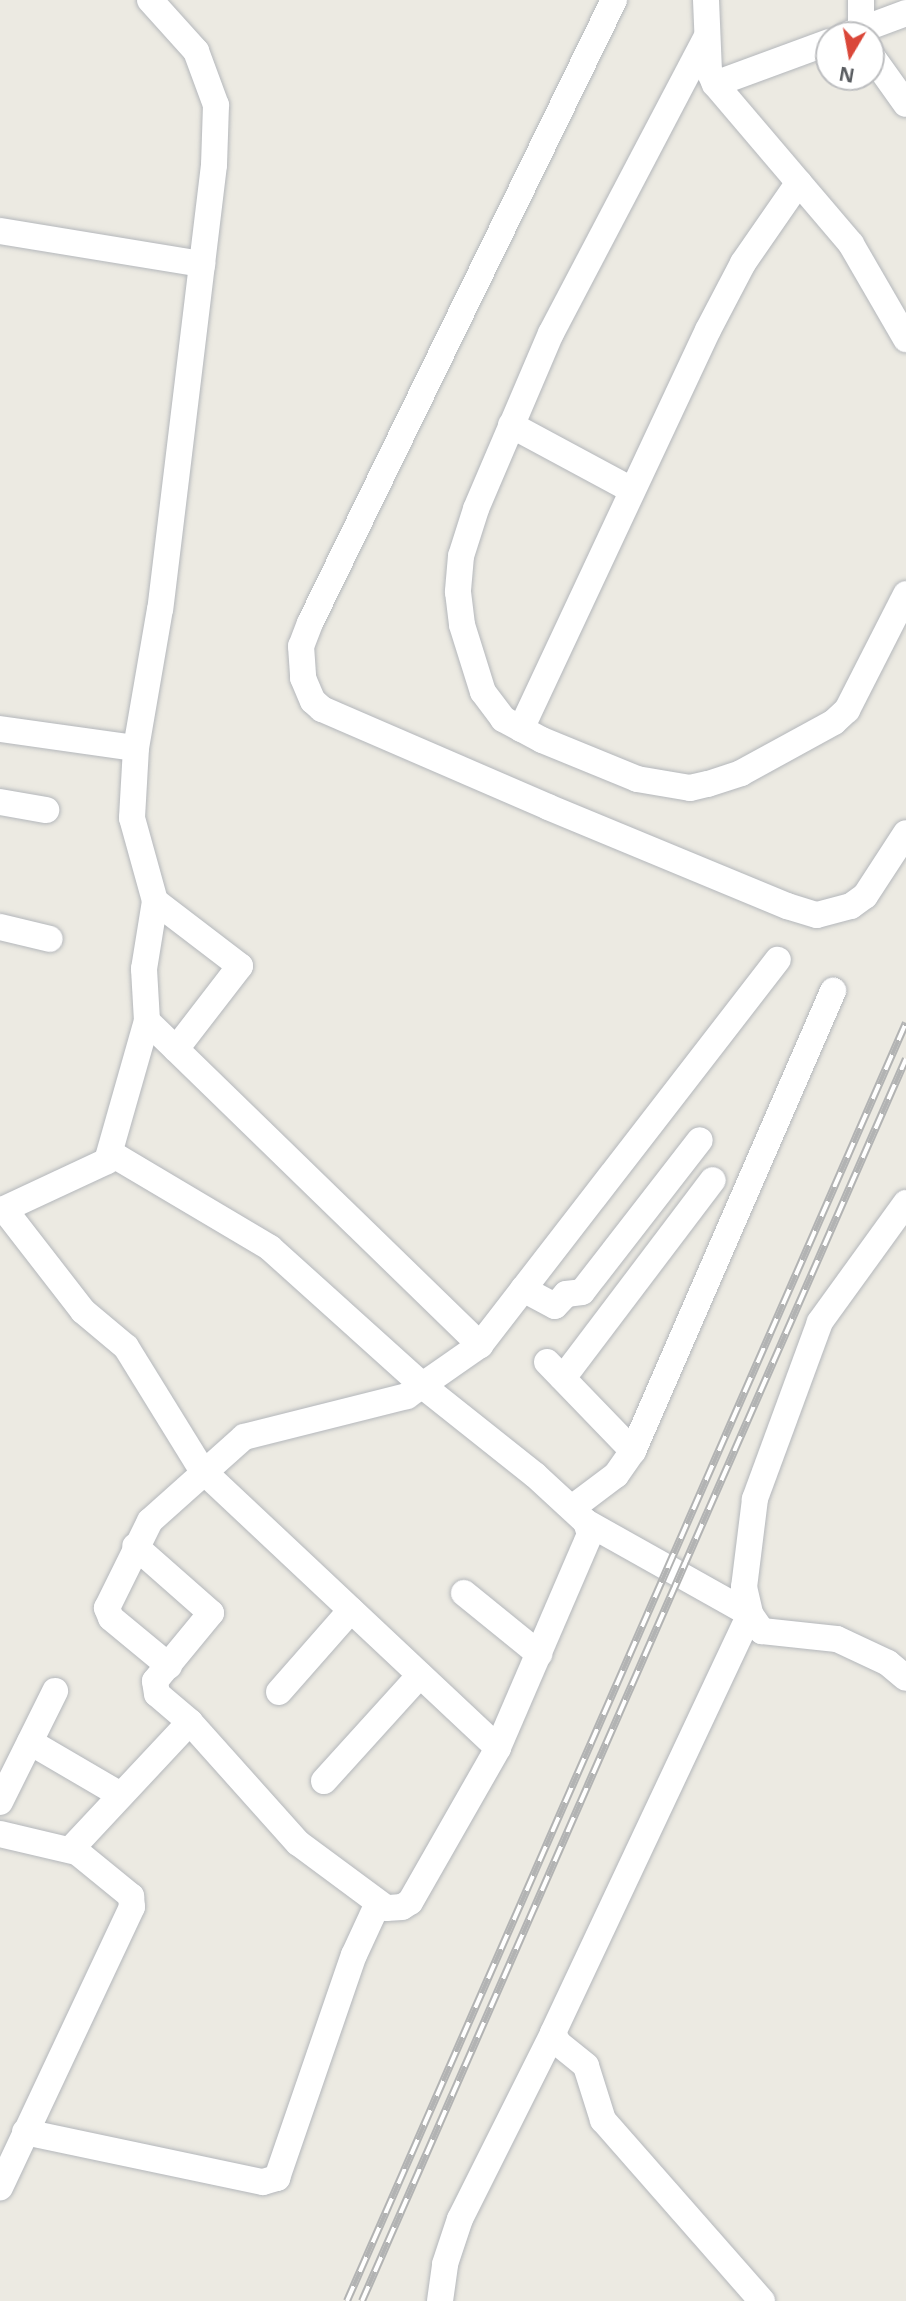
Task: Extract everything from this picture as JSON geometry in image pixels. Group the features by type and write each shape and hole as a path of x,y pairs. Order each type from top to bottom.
{"street":[{"path":"150,0 196,51 216,105 202,264 160,609 136,748 132,818 155,901 144,969 147,1021 112,1154 91,1172 2,1210 83,1311 126,1347 202,1471 498,1748"},
{"path":"614,0 310,624 301,646 303,678 313,701 322,709 724,880 817,915 851,906 865,896 906,833"},
{"path":"706,0 706,38 715,84 851,244 896,303 906,339"},
{"path":"858,21 861,0"},
{"path":"885,21 906,13"},
{"path":"706,38 551,332 476,509 461,556 458,592 461,625 483,692 503,719 522,729 637,779 690,788 730,777 834,722 846,710 906,594"},
{"path":"715,84 815,47"},
{"path":"885,75 906,104"},
{"path":"522,729 631,489 743,263 799,183"},
{"path":"0,231 202,264"},
{"path":"512,425 631,489"},
{"path":"0,729 136,748"},
{"path":"0,802 46,810"},
{"path":"155,901 240,965 176,1049"},
{"path":"0,927 50,939"},
{"path":"169,1666 107,1614 135,1546 150,1521 202,1471 244,1437 407,1396 480,1345 778,960"},
{"path":"579,1515 616,1475 633,1451 833,991"},
{"path":"147,1021 480,1345"},
{"path":"523,1289 555,1306 566,1294 582,1292 700,1140"},
{"path":"112,1154 270,1248 423,1386 579,1515 750,1614 762,1630 837,1639 888,1663 906,1678"},
{"path":"633,1451 555,1370 713,1180"},
{"path":"440,2301 445,2264 460,2218 553,2033 750,1614 744,1587 755,1499 820,1322 906,1203"},
{"path":"135,1546 211,1611 209,1620 155,1681 155,1690 190,1722 298,1843 378,1903 402,1907 410,1902 498,1748 588,1544 579,1515"},
{"path":"464,1593 539,1654"},
{"path":"279,1692 351,1610"},
{"path":"324,1781 420,1675"},
{"path":"0,1802 55,1691"},
{"path":"71,1849 190,1722"},
{"path":"30,1742 120,1794"},
{"path":"0,1834 71,1849 131,1896 132,1907 0,2187"},
{"path":"25,2132 263,2182 277,2178 354,1955 378,1903"},
{"path":"553,2033 558,2043 586,2066 603,2120 762,2301"}],"railway":[{"path":"347,2301 906,1023"},
{"path":"362,2301 906,1059"}]}
